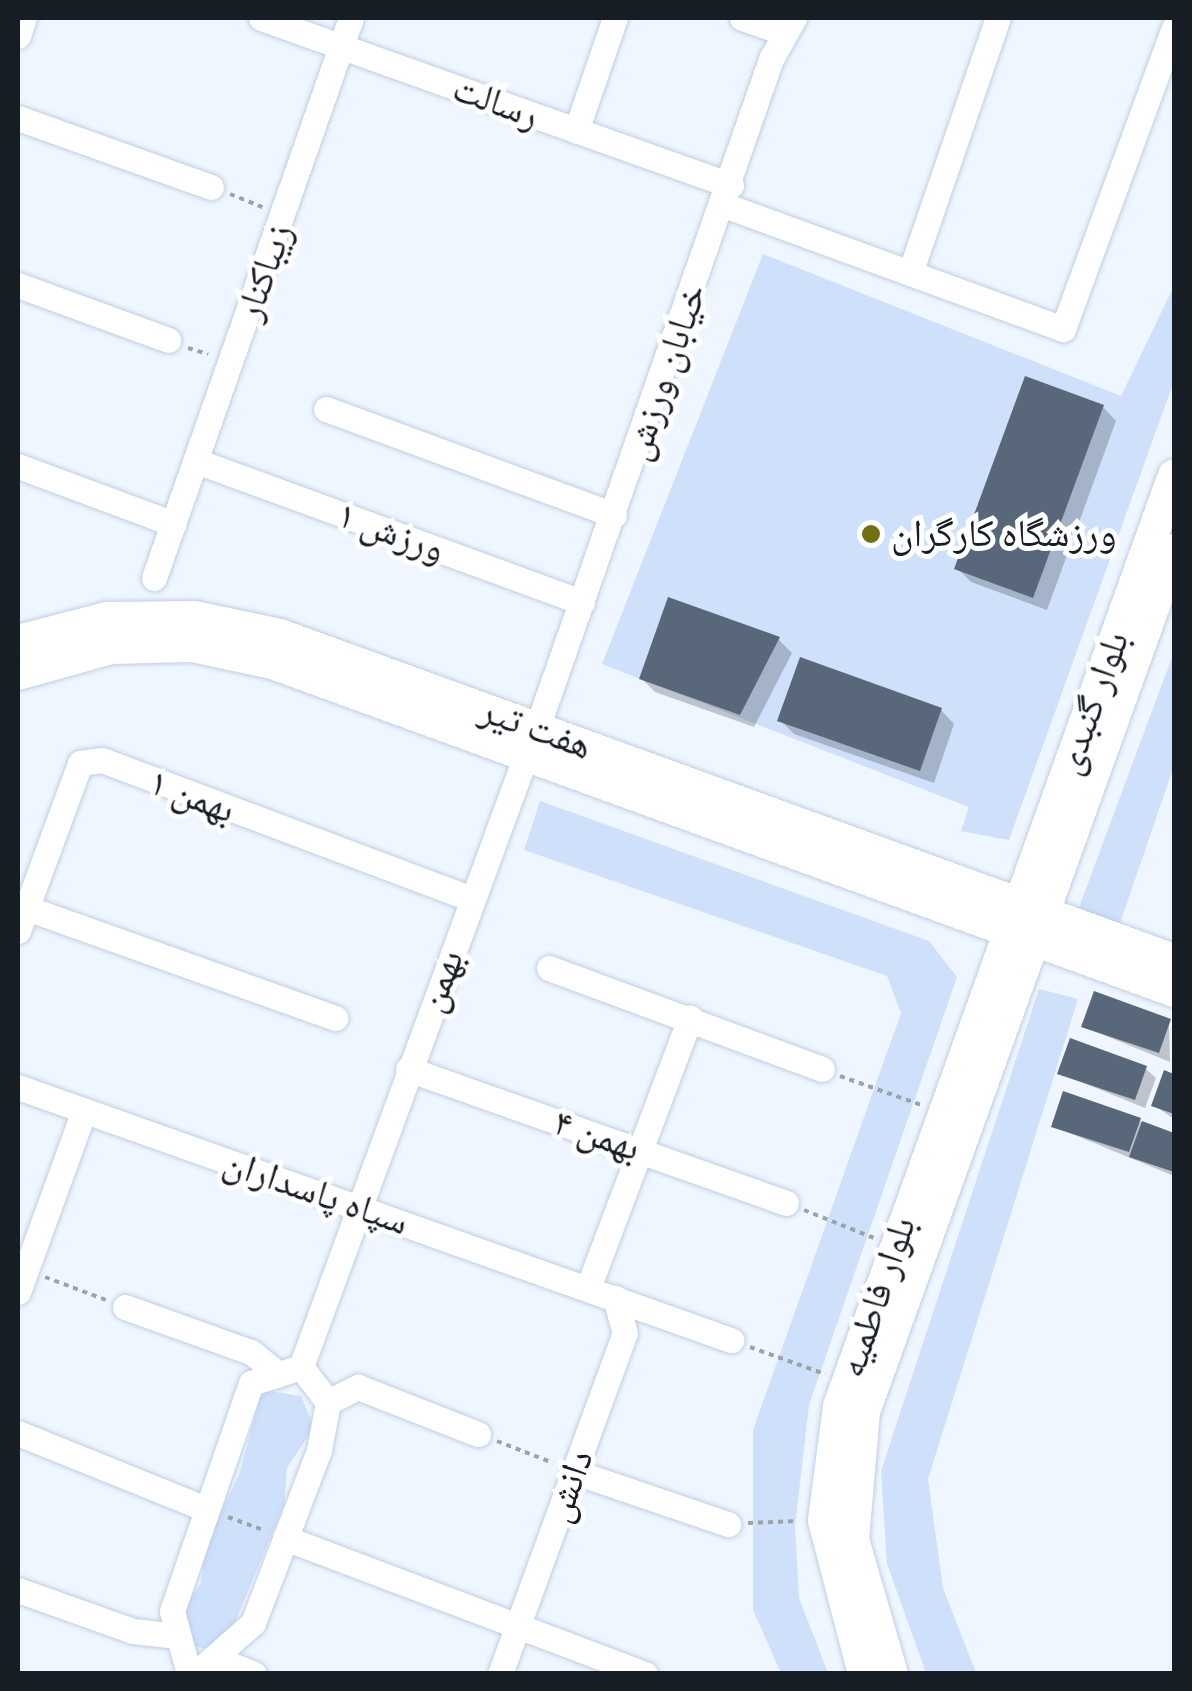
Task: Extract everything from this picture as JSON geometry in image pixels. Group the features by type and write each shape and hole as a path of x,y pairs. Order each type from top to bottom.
{"main road":[{"name":"بلوار گنبدی","path":"1026,921 1174,474"},
{"name":"بلوار گنبدی","path":"1026,921 1174,550"},
{"name":"هفت تیر","path":"18,641 107,618 194,617 280,635 532,742"},
{"name":"هفت تیر","path":"18,674 110,648 192,646 272,663 532,742 1026,921"},
{"path":"1026,921 1174,960"},
{"path":"1026,921 1174,991"},
{"name":"بلوار فاطمیه","path":"864,1674 824,1520 847,1382 943,1113 1026,921"},
{"name":"بلوار فاطمیه","path":"892,1674 853,1540 864,1412 1026,921"}],"street":[{"path":"18,36 24,18"},
{"name":"رسالت","path":"261,18 576,130 910,273 1063,329 1174,28"},
{"name":"زیباکنار","path":"154,578 199,462 351,18"},
{"path":"576,130 614,18"},
{"path":"742,18 790,25"},
{"path":"910,273 998,18"},
{"name":"خیابان ورزش","path":"532,742 790,25"},
{"path":"18,118 212,187"},
{"path":"18,286 168,340"},
{"path":"326,410 614,516"},
{"name":"ورزش ۱","path":"199,462 582,602"},
{"path":"18,466 174,524"},
{"name":"بهمن","path":"300,1367 356,1206 532,742"},
{"name":"بهمن ۱","path":"20,915 80,762 102,760 472,899"},
{"path":"20,915 336,1018"},
{"path":"549,968 822,1069"},
{"path":"588,1288 690,1018"},
{"name":"بهمن ۴","path":"408,1069 786,1203"},
{"name":"سپاه پاسداران","path":"18,1087 731,1340"},
{"path":"20,1276 84,1111"},
{"name":"دانش","path":"500,1674 625,1333 615,1297"},
{"path":"124,1307 252,1352 273,1370"},
{"path":"254,1674 200,1668 176,1636 172,1611 252,1383 273,1370 300,1367 328,1402"},
{"path":"200,1668 253,1623 328,1402 358,1387 478,1434"},
{"path":"18,1433 206,1510"},
{"path":"574,1472 728,1524"},
{"path":"285,1538 645,1674"},
{"path":"18,1590 133,1631 176,1636"}],"path":[{"path":"212,187 285,216"},
{"path":"168,340 231,363"},
{"path":"822,1069 943,1113"},
{"path":"786,1203 894,1246"},
{"path":"20,1276 124,1307"},
{"path":"731,1340 847,1382"},
{"path":"478,1434 574,1472"},
{"path":"206,1510 285,1538"},
{"path":"728,1524 824,1520"}],"shaded area":[{"name":"ورزشگاه کارگران","path":"763,254 1121,396 1174,286 1174,381 1009,840 961,831 969,807 602,664"},
{"path":"1174,652 1174,766 1120,923 1078,910"},
{"path":"540,801 929,941 957,977 809,1405 795,1526 799,1598 828,1673 781,1673 753,1610 753,1430 901,1013 887,976 524,850"},
{"path":"1039,989 1078,999 928,1479 943,1588 976,1673 926,1673 887,1564 881,1471"},
{"path":"262,1390 301,1396 314,1427 287,1468 284,1505 230,1634 209,1649 190,1646 182,1609 201,1583 206,1542 239,1475"}],"building":[{"path":"1025,376 1104,405 1033,598 954,569"},
{"path":"668,597 780,637 740,715 639,679"},
{"path":"800,657 942,708 920,771 777,721"},
{"path":"1094,991 1171,1019 1159,1053 1081,1027"},
{"path":"1070,1038 1147,1066 1135,1100 1057,1074"},
{"path":"1164,1070 1174,1074 1174,1114 1151,1106"},
{"path":"1063,1091 1141,1118 1129,1152 1051,1127"},
{"path":"1142,1121 1174,1133 1174,1172 1129,1157"}],"place":[{"name":"ورزشگاه کارگران","path":"871,534"}]}
